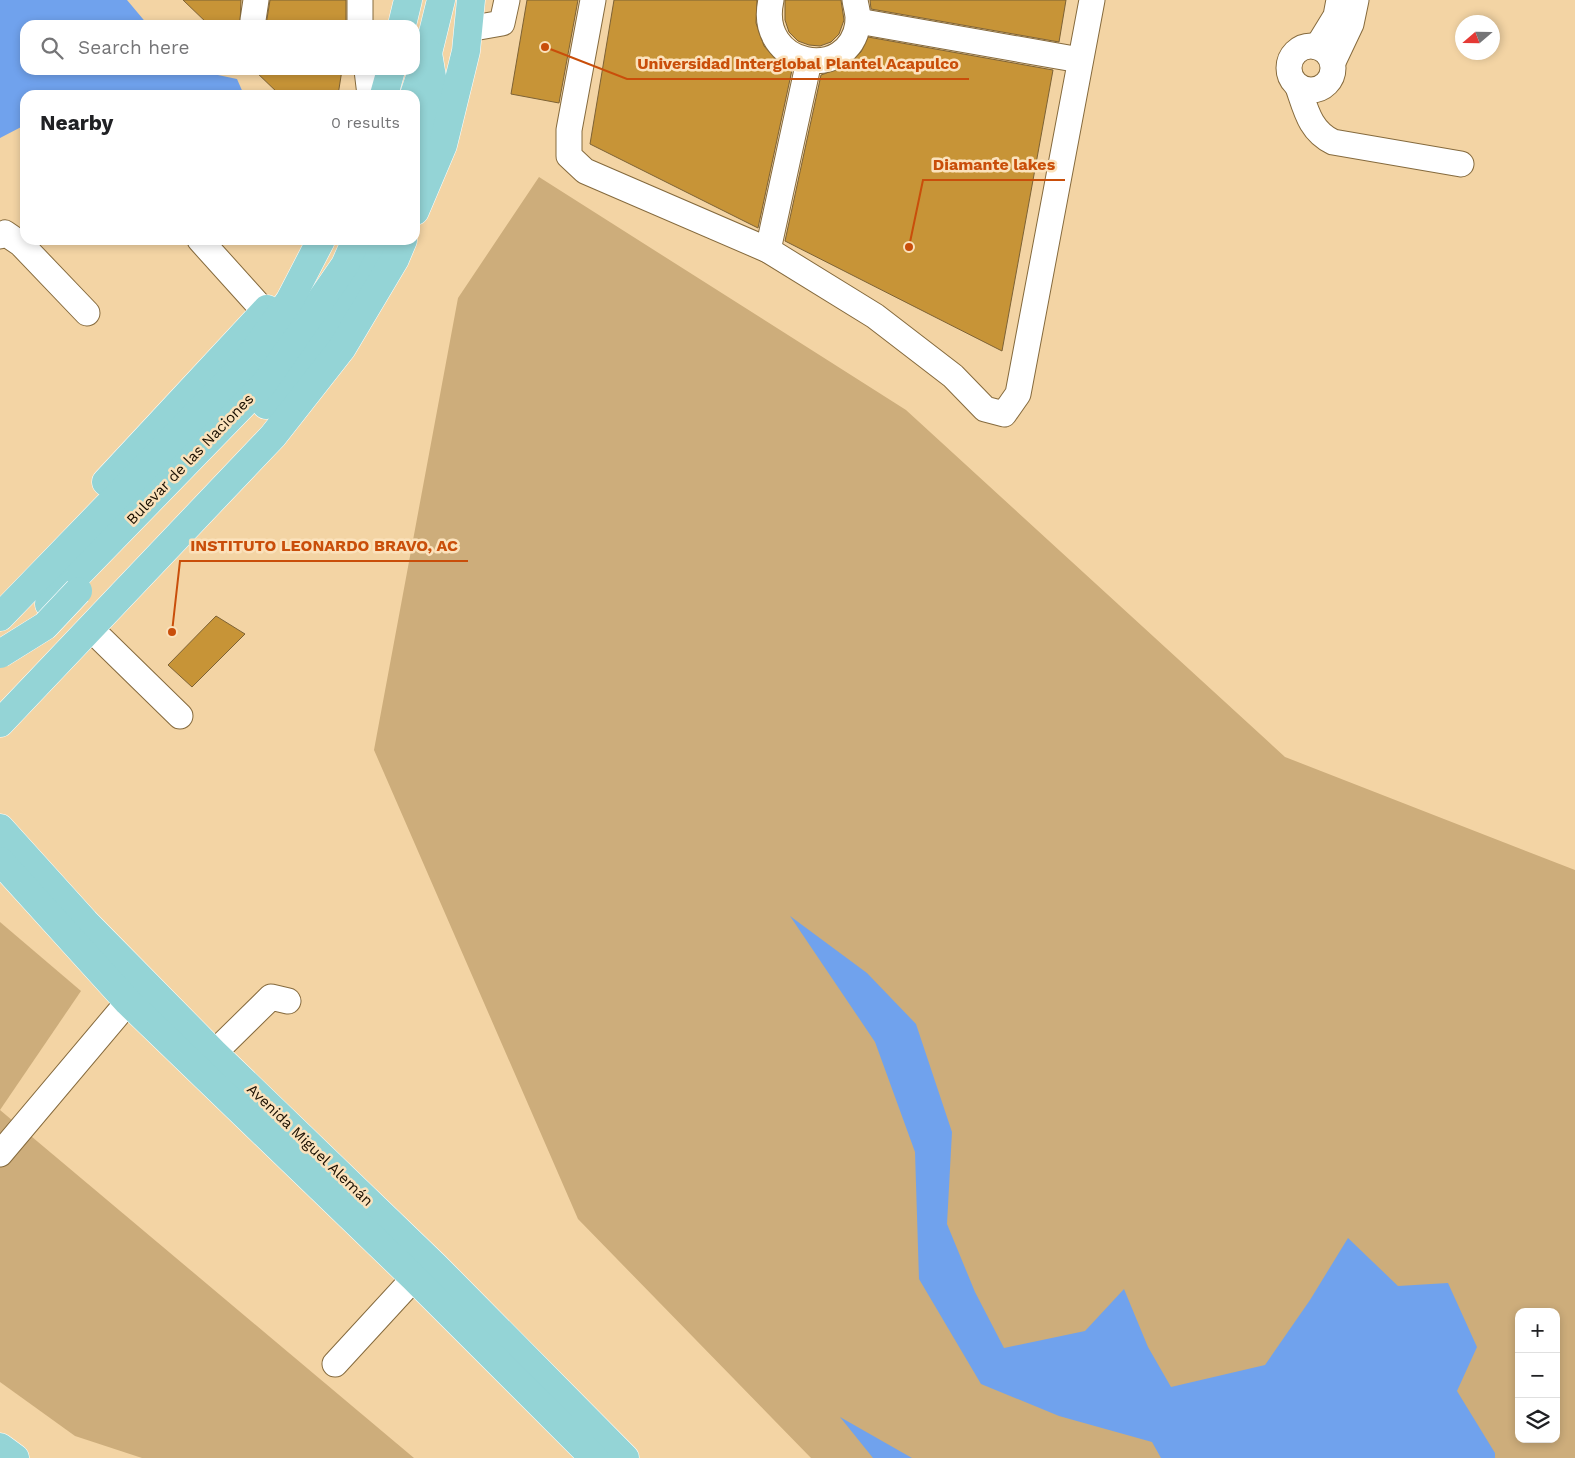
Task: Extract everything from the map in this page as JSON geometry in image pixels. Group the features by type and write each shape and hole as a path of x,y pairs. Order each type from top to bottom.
{"main road":[{"path":"403,20 408,0"},
{"path":"416,90 428,54 441,0"},
{"path":"420,199 443,145 466,51 472,0"},
{"path":"420,142 435,95 428,54"},
{"path":"385,90 390,75"},
{"name":"Bulevar de las Naciones","path":"0,617 244,365 290,300 319,245"},
{"name":"Bulevar de las Naciones","path":"0,660 9,646 46,607 262,384 345,264 354,245"},
{"path":"0,654 45,626 274,397 357,289 379,245"},
{"path":"0,744 5,717 273,436 342,348 401,245"},
{"path":"0,599 170,410 306,268"},
{"name":"Avenida Miguel Alemán","path":"0,828 85,922 214,1053 435,1266 625,1458"},
{"name":"Avenida Miguel Alemán","path":"0,861 128,1002 414,1278 594,1458"},
{"path":"0,1448 15,1458"}],"street":[{"path":"360,0 360,20"},
{"path":"468,30 502,23 507,0"},
{"path":"593,0 569,130 569,156 585,171 768,250 875,316 953,376 985,409 1004,414 1018,394 1092,0"},
{"path":"768,0 768,21 775,40 790,55 809,62 826,59 842,52 853,38 857,11 1080,60"},
{"path":"1298,86 1312,91 1327,84 1333,70 1325,54 1339,0"},
{"path":"1325,54 1351,24 1356,0"},
{"path":"1325,54 1301,48 1290,58 1289,74 1298,86 1310,124 1322,137 1333,142 1460,164"},
{"path":"768,250 809,62"},
{"path":"368,75 369,90"},
{"path":"0,236 5,233 20,243"},
{"path":"22,245 87,313"},
{"path":"205,245 264,311"},
{"path":"90,628 180,716"},
{"path":"214,1053 271,998 288,1001"},
{"path":"0,1154 128,1002"},
{"path":"335,1364 414,1278"}],"shaded area":[{"path":"539,177 906,410 1285,757 1575,870 1575,1458 811,1458 578,1219 374,750 458,298"},
{"path":"0,922 81,991 0,1110"},
{"path":"0,1110 414,1458 142,1458 75,1436 0,1382"}],"water":[{"path":"0,0 127,0 144,20 20,20 20,75 218,75 237,79 242,90 20,90 20,128 0,138"},
{"path":"790,916 867,973 916,1024 952,1132 947,1224 975,1292 1004,1348 1085,1331 1124,1289 1148,1347 1171,1387 1265,1365 1310,1300 1348,1238 1398,1286 1448,1283 1477,1347 1457,1391 1495,1453 1495,1458 1161,1458 1152,1442 1059,1416 981,1384 919,1279 915,1152 875,1042"},
{"path":"840,1417 912,1458 873,1458"}],"building":[{"path":"183,0 241,0 240,20 204,20"},
{"path":"270,0 346,0 346,20 267,20"},
{"path":"527,0 578,0 559,103 511,94"},
{"path":"614,0 757,0 756,23 764,46 779,63 792,70 758,228 590,144"},
{"path":"785,0 841,0 844,20 839,34 831,42 820,46 798,41 789,32 785,20"},
{"path":"870,0 1066,0 1059,42 871,9"},
{"path":"868,37 1053,70 1002,351 785,241 821,75 848,65 861,52"},
{"path":"259,75 341,75 339,90 275,90"},
{"path":"216,616 245,634 192,687 168,665"}],"place":[{"name":"Universidad Interglobal Plantel Acapulco","path":"545,47"},
{"name":"Diamante lakes","path":"909,247"},
{"name":"INSTITUTO LEONARDO BRAVO, AC","path":"172,632"}]}
